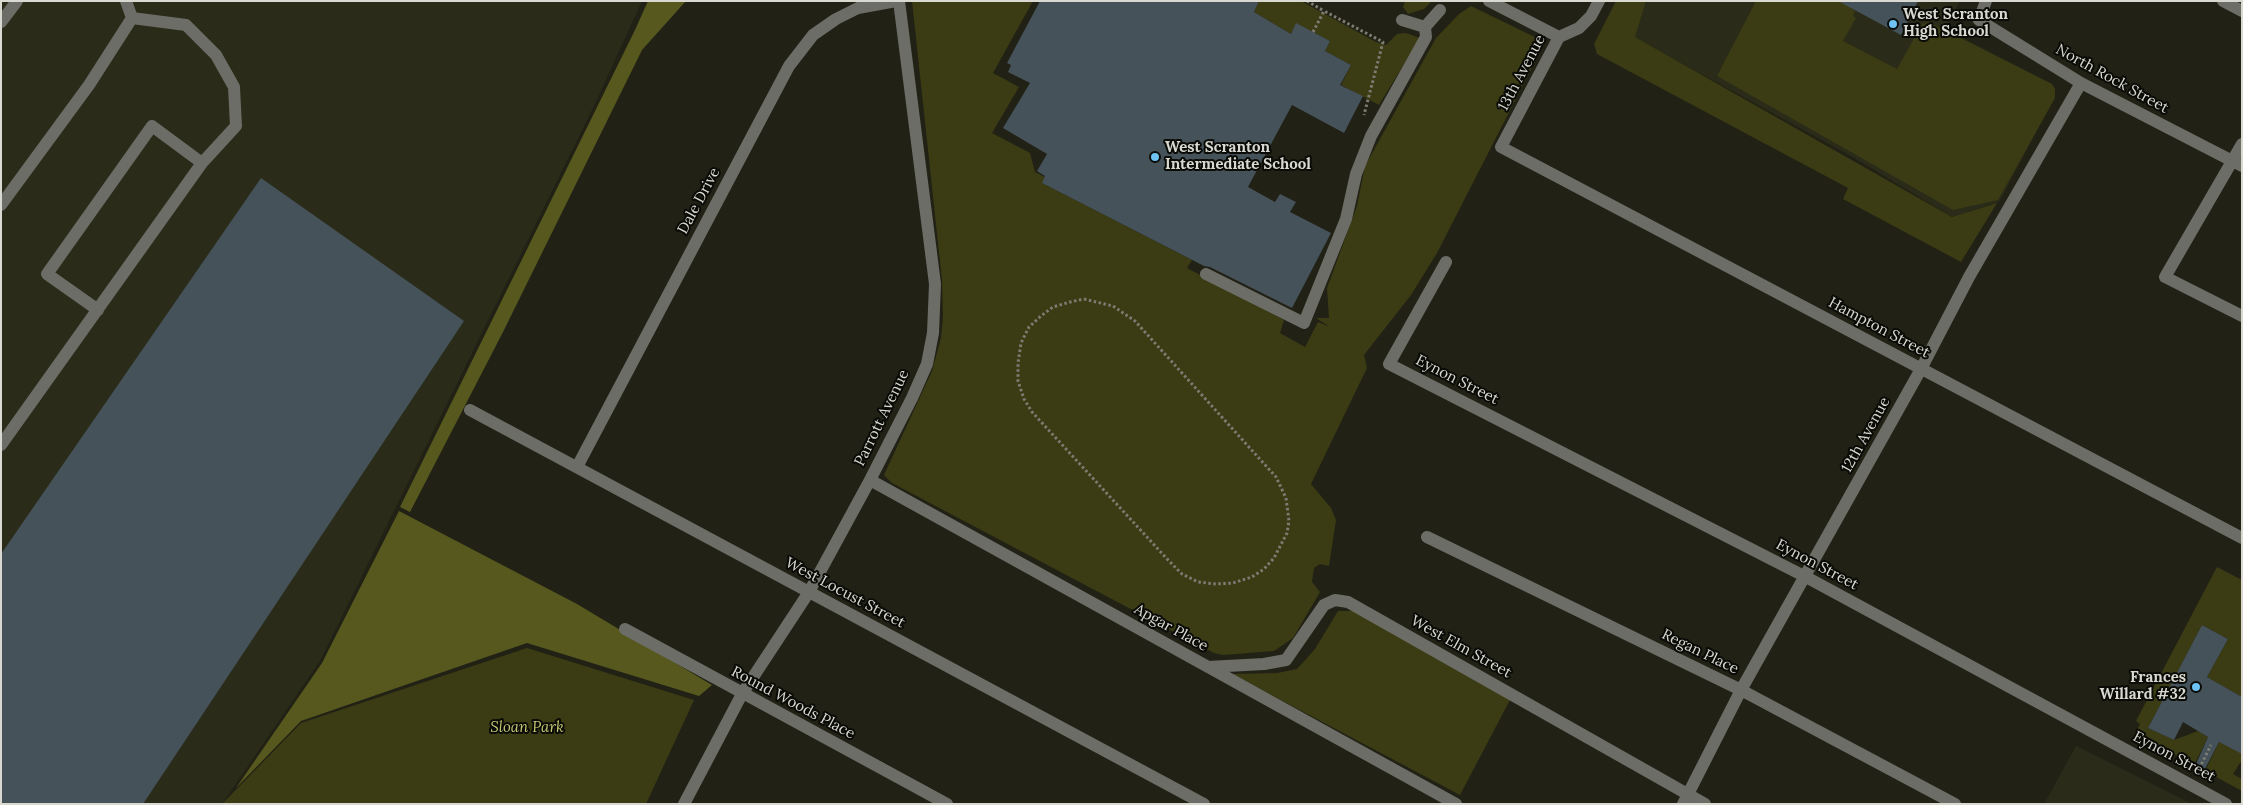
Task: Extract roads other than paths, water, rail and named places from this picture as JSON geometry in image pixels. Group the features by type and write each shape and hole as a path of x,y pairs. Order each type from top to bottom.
{"street":[{"path":"1,22 17,1"},
{"path":"126,1 132,18"},
{"name":"Dale Drive","path":"577,467 789,66 813,35 836,19 858,8 898,1"},
{"name":"Parrott Avenue","path":"684,804 742,694 809,592 870,480 912,398 927,364 933,333 935,284 898,1"},
{"path":"1489,1 1559,37"},
{"name":"13th Avenue","path":"1501,147 1559,37 1579,28 1591,16 1599,1"},
{"name":"North Rock Street","path":"1986,1 1979,20 2081,83 2237,164"},
{"path":"2222,1 2242,11"},
{"path":"1206,274 1304,323 1346,219 1356,174 1371,136 1426,37 1426,27 1440,10"},
{"path":"1,445 202,163 236,126 234,87 216,54 186,25 132,18"},
{"path":"1,205 89,85 132,18"},
{"path":"1402,20 1426,27"},
{"name":"12th Avenue","path":"1685,799 1741,690 1921,369 1969,276 2081,83"},
{"path":"98,310 47,274 74,235 152,126 202,163"},
{"path":"2242,144 2237,164 2165,277 2242,316"},
{"name":"Hampton Street","path":"1501,147 2242,538"},
{"name":"Eynon Street","path":"1446,262 1389,364 1806,577 2226,804"},
{"name":"West Locust Street","path":"470,410 1204,804"},
{"name":"Apgar Place","path":"870,480 1456,804"},
{"name":"Regan Place","path":"1427,537 1741,690 1955,804"},
{"name":"West Elm Street","path":"1208,667 1264,664 1286,660 1324,605 1335,600 1348,602 1685,799 1705,804"},
{"name":"Round Woods Place","path":"625,629 947,804"}],"place":[{"name":"West Scranton High School","path":"1893,24"},
{"name":"West Scranton Intermediate School","path":"1155,157"},
{"name":"Frances Willard #32","path":"2196,687"}],"park label":[{"name":"Sloan Park","path":"527,728"}]}
